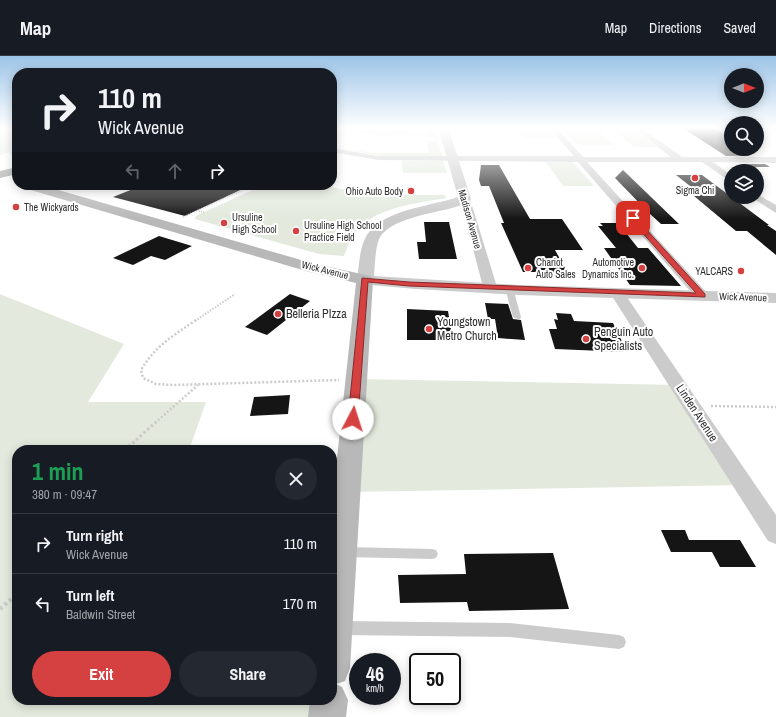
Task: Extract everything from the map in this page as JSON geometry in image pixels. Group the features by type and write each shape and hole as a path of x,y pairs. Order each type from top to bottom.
{"highway":[{"path":"0,169 12,159"},
{"path":"0,175 12,171"}],"main road":[{"name":"Wick Avenue","path":"45,190 312,268 365,280"},
{"path":"337,606 365,280"},
{"path":"327,717 328,705"}],"street":[{"path":"377,158 776,160"},
{"name":"Madison Avenue","path":"452,159 490,287"},
{"path":"581,159 702,296"},
{"path":"704,160 724,173"},
{"path":"365,280 370,246 374,234 384,226 406,215 447,206 465,199"},
{"path":"764,202 776,210"},
{"name":"Wick Avenue","path":"365,280 409,284 776,298"},
{"name":"Linden Avenue","path":"617,293 776,534"}],"lane":[{"path":"509,288 517,317"},
{"path":"342,552 432,554"},
{"path":"337,628 510,630 619,642"}],"path":[{"path":"180,219 243,190"},
{"path":"198,210 204,212"},
{"path":"189,212 194,213"},
{"path":"235,294 161,344 150,355 141,370 143,378 156,384 356,379"},
{"path":"131,445 198,384"},
{"path":"692,406 776,407"},
{"path":"0,609 12,598"}],"shaded area":[{"path":"402,161 443,161 447,173 403,173"},
{"path":"546,162 573,162 594,186 563,186"},
{"path":"337,188 362,193 376,193 376,195 445,195 446,198 401,206 370,219 355,233 344,256 319,254 195,219 196,216 253,190 337,190"},
{"path":"0,294 124,344 88,402 206,402 191,445 12,445 12,705 328,705 327,717 0,717"},
{"path":"357,379 678,385 744,485 347,492 337,609 337,492 346,492"}],"building":[{"path":"764,164 765,164 770,167 764,167"},
{"path":"481,165 499,165 530,219 562,219 583,250 555,250 570,277 542,276 540,272 523,272 501,223 504,223 489,186 481,186 479,180"},
{"path":"623,170 679,224 661,224 649,213 615,178"},
{"path":"676,175 702,175 724,191 724,204 741,204 769,225 767,225 776,231 776,255 747,231 736,231 682,186 690,186"},
{"name":"Ursuline High School","path":"130,190 240,190 185,216 113,197"},
{"path":"424,222 449,222 457,259 419,259 417,242 426,242"},
{"name":"Automotive Dynamics Inc.","path":"600,223 618,223 638,248 648,248 681,286 630,285 604,248 616,248 598,226 603,226"},
{"path":"159,236 192,246 165,260 151,256 133,265 113,258"},
{"name":"Belleria PIzza","path":"290,294 310,301 267,335 245,327"},
{"path":"485,303 508,304 513,319 521,320 525,340 498,338 495,319 488,319"},
{"name":"Youngstown Metro Church","path":"407,309 448,311 452,335 448,335 449,340 407,340"},
{"name":"Penguin Auto Specialists","path":"556,313 571,314 574,321 613,323 627,352 555,349 549,329 557,329 554,319 558,320"},
{"path":"290,395 288,414 250,416 254,397"},
{"path":"661,530 685,530 689,540 740,540 756,567 720,567 712,552 671,552"},
{"path":"553,553 569,609 469,611 467,602 400,603 398,575 466,574 464,554"}],"place":[{"name":"Sigma Chi","path":"695,178"},
{"name":"Ohio Auto Body","path":"411,191"},
{"name":"The Wickyards","path":"16,207"},
{"name":"Ursuline High School","path":"224,223"},
{"name":"Ursuline High School Practice Field","path":"296,231"},
{"name":"Chariot Auto Sales","path":"528,268"},
{"name":"Automotive Dynamics Inc.","path":"642,268"},
{"name":"YALCARS","path":"741,271"},
{"name":"Belleria PIzza","path":"278,314"},
{"name":"Youngstown Metro Church","path":"429,329"},
{"name":"Penguin Auto Specialists","path":"586,339"}],"route":[{"path":"353,419 365,280 409,284 702,296 633,218"}]}
